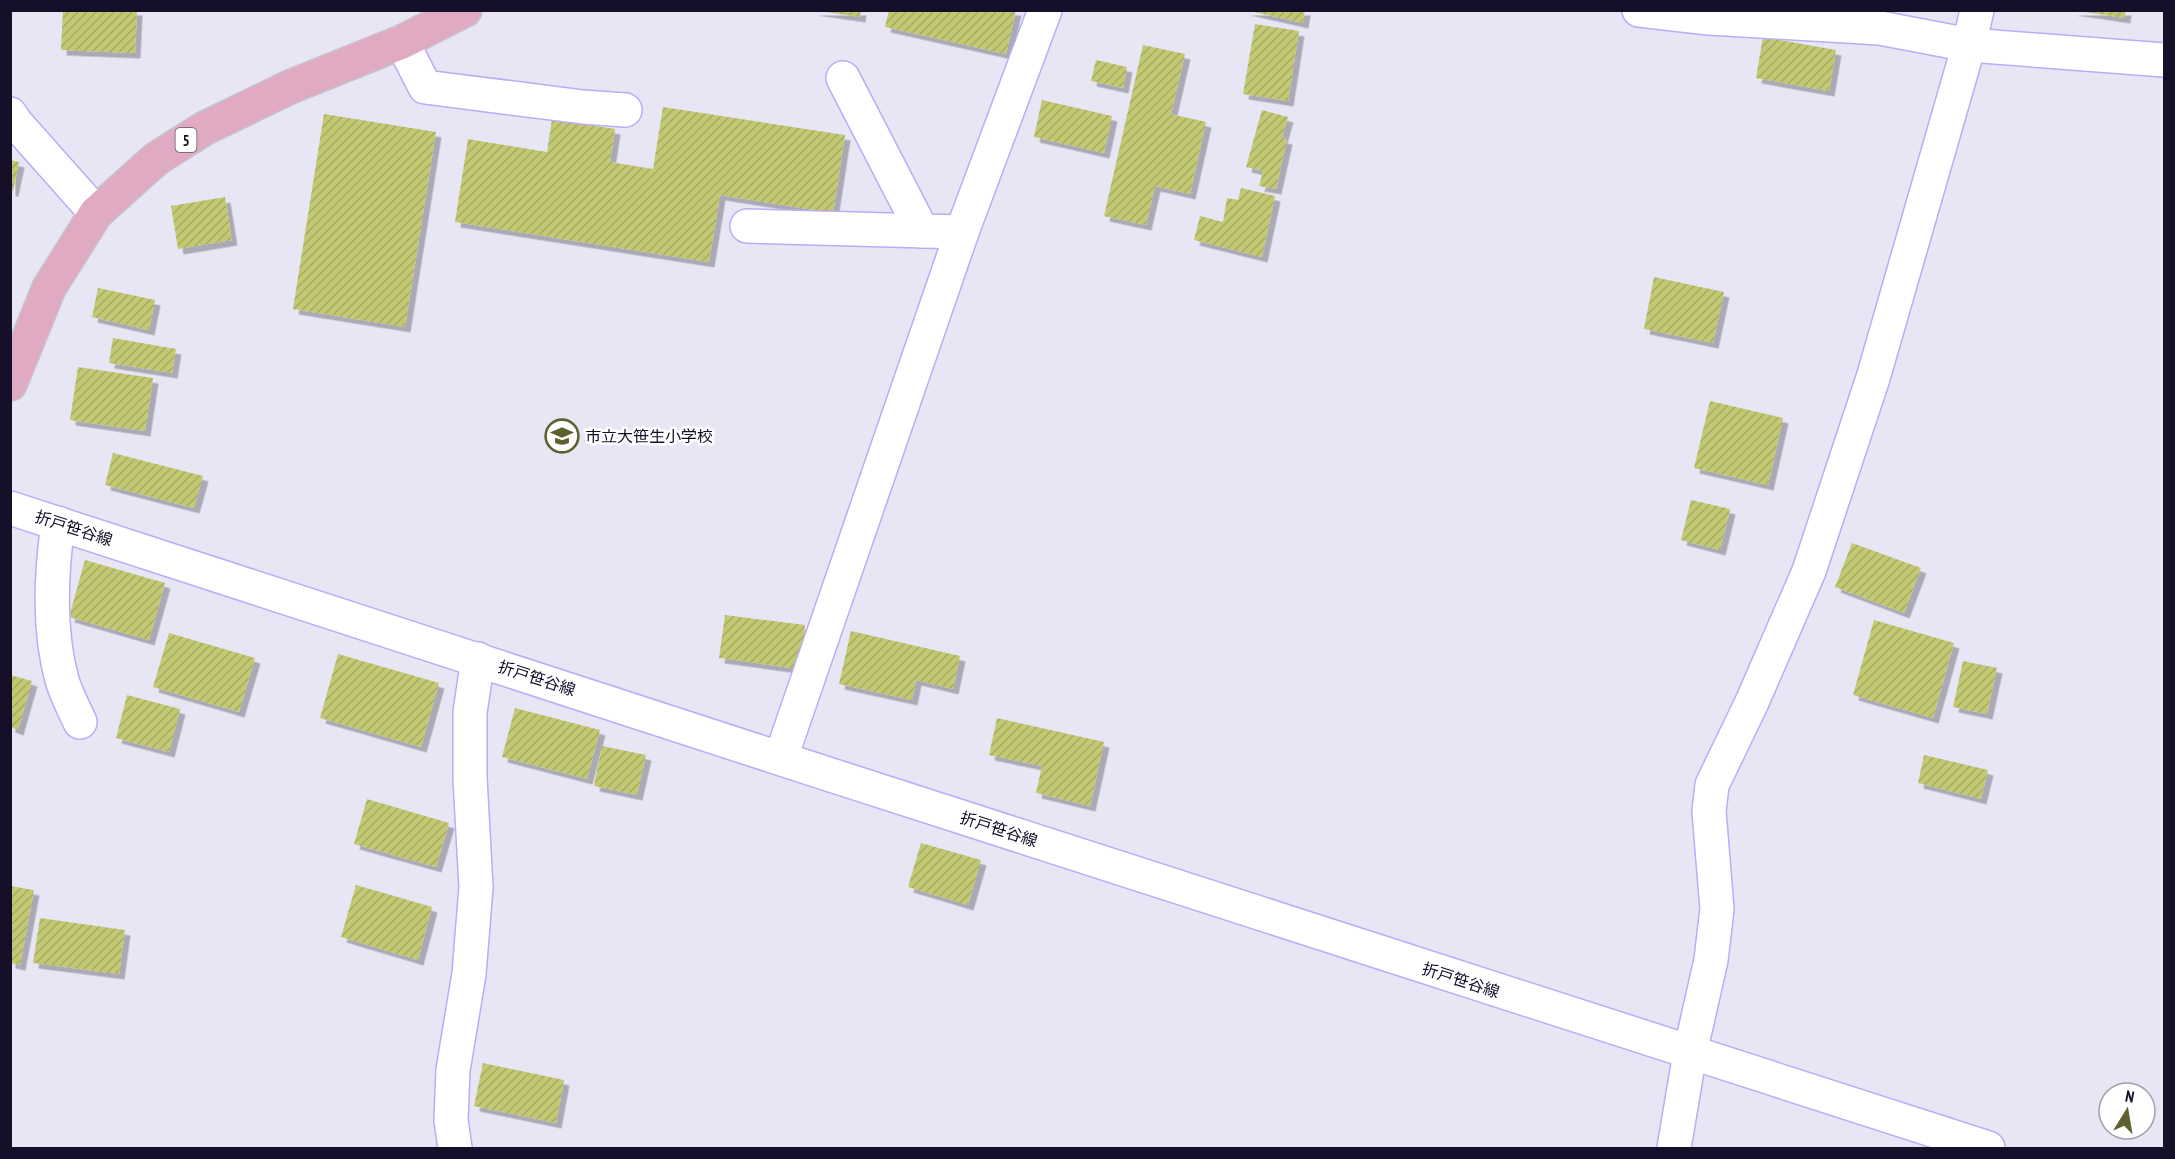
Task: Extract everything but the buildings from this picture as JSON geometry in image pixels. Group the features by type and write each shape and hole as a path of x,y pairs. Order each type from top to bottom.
{"main road":[{"name":"5","path":"10,384 49,288 96,213 156,159 205,128 290,87 402,42 465,10"}],"street":[{"path":"781,757 962,232 1045,10"},
{"path":"1639,10 1880,28 1969,45 2164,60"},
{"path":"1674,1149 1690,1053 1711,960 1717,909 1708,811 1712,786 1752,702 1809,571 1873,378 1969,45 1977,10"},
{"path":"402,42 425,87 624,110"},
{"path":"843,78 922,231"},
{"path":"16,129 96,213"},
{"path":"747,226 962,232"},
{"name":"折戸笹谷線","path":"10,508 781,757 1306,930 1988,1149"},
{"path":"58,523 52,564 55,645 62,681 80,723"},
{"path":"455,1149 451,1120 453,1070 469,974 476,887 470,712 478,659"}],"place":[{"name":"市立大笹生小学校","path":"562,436"}]}
